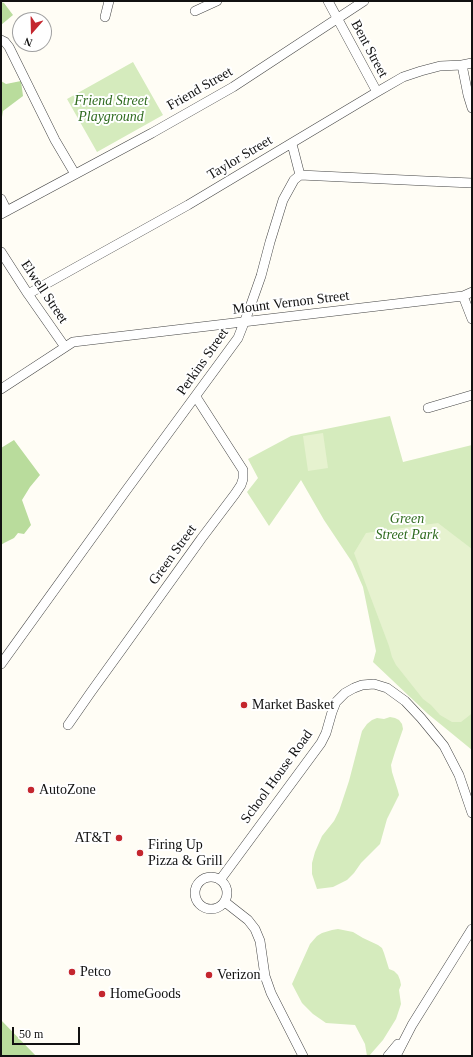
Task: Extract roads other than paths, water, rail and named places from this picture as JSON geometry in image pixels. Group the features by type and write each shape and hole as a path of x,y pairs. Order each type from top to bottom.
{"street":[{"path":"105,17 109,1"},
{"path":"195,11 217,1"},
{"name":"Bent Street","path":"328,1 377,92"},
{"name":"Friend Street","path":"4,212 152,133 233,86 364,1"},
{"path":"1,40 9,47 55,140 75,174"},
{"name":"Taylor Street","path":"28,294 188,205 403,78 440,66 472,63"},
{"path":"462,64 472,108"},
{"path":"292,144 300,175 472,182"},
{"name":"Perkins Street","path":"1,664 238,338 261,276 283,200 294,180 300,175"},
{"path":"1,199 4,212"},
{"name":"Elwell Street","path":"1,252 65,347"},
{"name":"Mount Vernon Street","path":"1,389 73,342 463,296 472,292"},
{"path":"463,296 472,319"},
{"path":"428,408 472,395"},
{"name":"Green Street","path":"68,725 241,485 243,470 196,397"},
{"name":"School House Road","path":"220,880 321,743 326,733 336,702 345,693 362,685 374,684 387,688 405,701 422,718 444,746 459,775 472,813"},
{"path":"210,877 220,880 224,883 228,892 225,902 222,906 212,910 201,906 195,892 197,886 204,879 210,877"},
{"path":"225,902 248,920 255,929 260,941 265,976 271,993 303,1056"},
{"path":"396,1056 412,1025 472,929"},
{"path":"388,1056 412,1025"}],"place":[{"name":"Market Basket","path":"244,705"},
{"name":"AutoZone","path":"31,790"},
{"name":"AT&T","path":"119,838"},
{"name":"Firing Up Pizza & Grill","path":"140,853"},
{"name":"Petco","path":"72,972"},
{"name":"Verizon","path":"209,975"},
{"name":"HomeGoods","path":"102,994"}],"park label":[{"name":"Friend Street Playground","path":"111,110"},
{"name":"Green Street Park","path":"407,528"}]}
